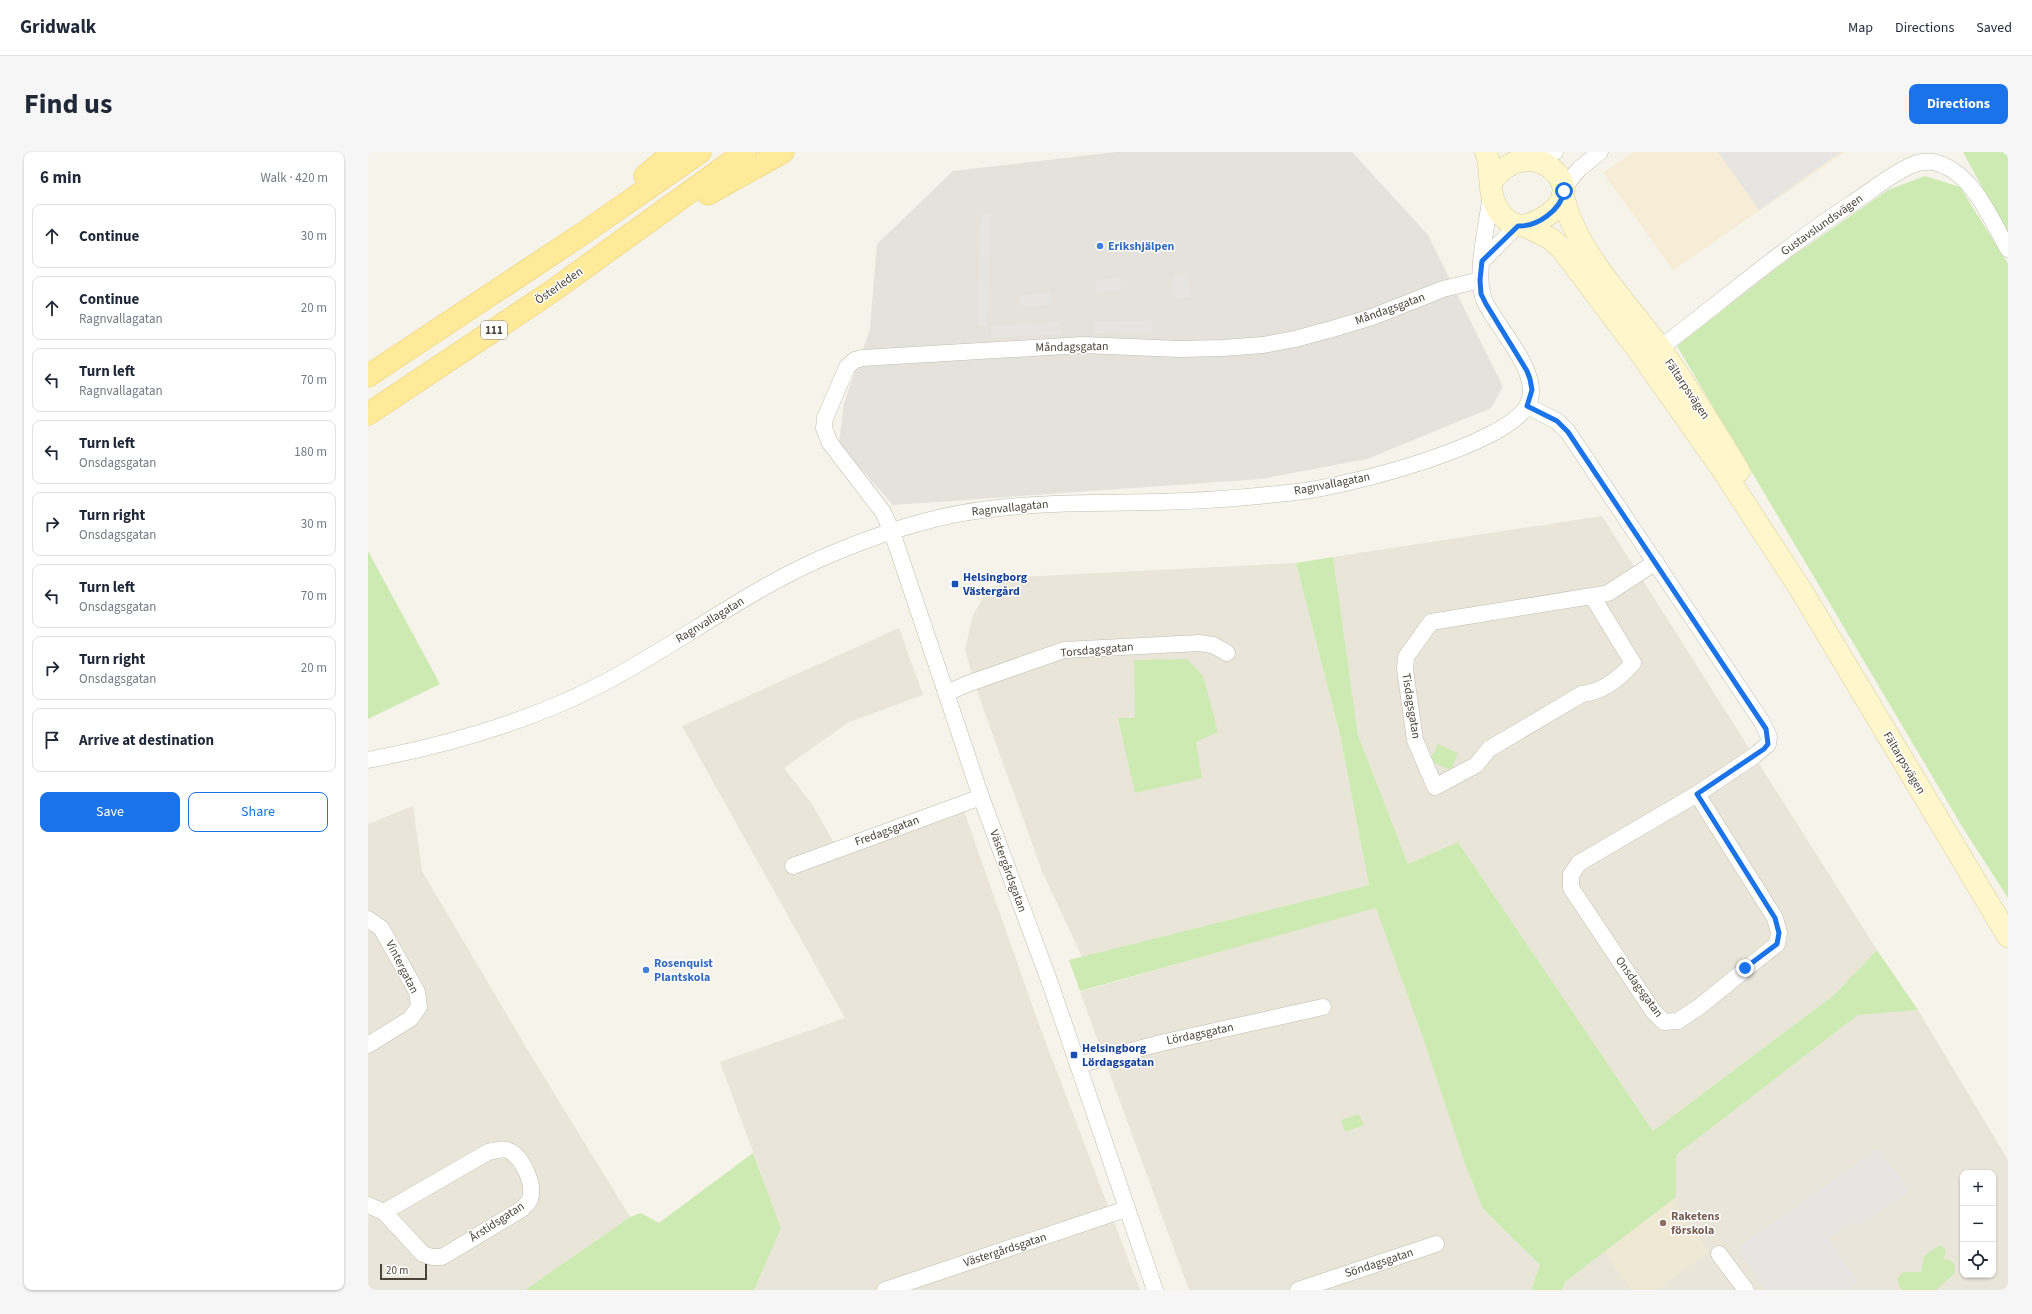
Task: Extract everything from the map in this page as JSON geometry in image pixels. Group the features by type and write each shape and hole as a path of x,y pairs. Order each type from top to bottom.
{"main road":[{"path":"543,259 674,152"},
{"name":"111","path":"368,376 700,152"},
{"name":"Österleden","path":"368,414 545,296 745,152"},
{"path":"618,244 783,152"},
{"path":"1486,152 1490,169 1491,187 1500,213 1505,219 1522,226 1550,213 1560,202 1564,191 1551,165 1537,154 1509,163 1491,187"},
{"name":"Fältarpsvägen","path":"1564,191 1574,226 1599,270 1660,348 1715,430 1742,477 1801,590"},
{"name":"Fältarpsvägen","path":"1522,226 1545,236 1562,249 1621,328 1724,472 1801,590 2008,936"}],"street":[{"path":"1564,191 1579,168 1600,152"},
{"name":"Gustavslundsvägen","path":"1660,348 1729,292 1824,222 1898,172 1918,163 1928,162 1939,164 1951,169 1964,179 1976,195 2008,249"},
{"path":"1491,187 1480,280 1481,294 1527,371 1532,390 1527,406"},
{"path":"1482,261 1522,226"},
{"name":"Måndagsgatan","path":"892,532 883,512 837,453 827,438 824,428 825,418 847,367 858,359 879,356 1083,345 1179,348 1263,345 1295,339 1332,329 1385,312 1443,289 1480,280"},
{"path":"1621,328 1642,345 1651,349 1660,348"},
{"name":"Ragnvallagatan","path":"368,760 441,745 498,728 551,708 600,685 798,569 839,550 892,532 937,519 971,512 1019,506 1092,502 1213,500 1260,497 1318,489 1407,467 1465,445 1500,429 1521,414 1527,406"},
{"name":"Onsdagsgatan","path":"1527,406 1557,421 1568,432 1656,562 1766,729 1769,737 1768,744 1764,749 1697,794 1579,863 1571,875 1571,888 1653,1011 1664,1022 1678,1021 1699,1006 1777,944 1779,933 1775,918 1697,794"},
{"name":"Västergårdsgatan","path":"892,532 981,797 1050,983 1126,1209 1155,1290"},
{"name":"Tisdagsgatan","path":"1592,596 1633,663 1623,675 1594,693 1582,694 1509,737 1489,749 1476,765 1435,787 1415,740 1405,669 1406,657 1431,622 1608,593 1656,562"},
{"name":"Torsdagsgatan","path":"947,693 967,684 1064,650 1199,643 1213,645 1227,653"},
{"name":"Fredagsgatan","path":"793,866 981,797"},
{"name":"Vintergatan","path":"368,919 381,928 417,992 419,1007 410,1019 368,1045"},
{"name":"Lördagsgatan","path":"1078,1065 1161,1043 1323,1007"},
{"name":"Årstidsgatan","path":"368,1205 384,1212 423,1254 432,1257 442,1257 522,1209 530,1200 531,1187 527,1173 516,1155 507,1150 488,1152 384,1212"},
{"name":"Västergårdsgatan","path":"885,1290 1126,1209"},
{"name":"Söndagsgatan","path":"1298,1290 1436,1244"},
{"path":"1719,1254 1746,1290"}],"shaded area":[{"path":"1116,152 1352,152 1428,235 1503,387 1491,408 1367,459 1261,479 893,505 839,444 844,403 870,329 877,244 953,171"},
{"path":"1633,152 1845,152 1673,270 1603,173"},
{"path":"1718,152 1841,152 1759,210"},
{"path":"981,214 991,214 987,326 977,326"},
{"path":"1188,275 1190,297 1174,298 1173,276"},
{"path":"1120,278 1121,290 1096,292 1096,280"},
{"path":"1050,293 1051,304 1021,307 1020,295"},
{"path":"1152,321 1152,332 1095,333 1095,322"},
{"path":"1060,322 1061,334 991,338 991,326"},
{"path":"1602,516 1877,950 1834,995 1653,1131 1458,842 1408,864 1358,735 1333,557"},
{"path":"1296,563 1340,735 1369,885 1082,957 1042,871 977,691 965,650 973,615 989,588 1019,577"},
{"path":"899,628 923,695 849,722 784,768 812,804 834,843 959,797 1038,1022 1140,1290 754,1290 781,1228 720,1062 845,1018 682,726"},
{"path":"413,806 422,871 530,1054 630,1217 525,1290 368,1290 368,824"},
{"path":"1376,907 1423,1038 1465,1164 1483,1209 1540,1265 1531,1290 1189,1290 1080,992"},
{"path":"1918,1010 2008,1160 2008,1290 1562,1290 1565,1282 1676,1197 1676,1155 1858,1015"},
{"path":"1879,1148 1909,1191 1858,1227 1854,1221 1828,1239 1858,1282 1847,1290 1766,1290 1737,1248"},
{"name":"Raketens förskola","path":"1671,1198 1709,1252 1656,1290 1631,1290 1602,1248"}],"green space":[{"path":"1963,152 2008,152 2008,235"},
{"path":"1925,176 1960,187 2008,264 2008,898 1963,828 1677,346 1791,257 1888,190"},
{"path":"368,551 440,684 368,719"},
{"path":"1333,557 1358,735 1408,864 1458,842 1653,1131 1834,995 1877,950 1918,1010 1858,1015 1676,1155 1676,1197 1565,1282 1562,1290 1531,1290 1540,1265 1483,1209 1465,1164 1423,1038 1376,908 1080,991 1069,960 1369,885 1340,735 1296,563"},
{"path":"1187,659 1203,676 1218,732 1196,742 1202,778 1135,793 1118,718 1135,718 1134,660"},
{"path":"1438,744 1458,753 1451,770 1430,761"},
{"path":"1359,1114 1364,1125 1345,1132 1341,1120"},
{"path":"753,1153 781,1228 754,1290 525,1290 630,1217 641,1213 659,1223"},
{"path":"1940,1245 1946,1250 1944,1260 1949,1259 1954,1264 1955,1273 1936,1290 1901,1290 1897,1279 1903,1272 1921,1272 1924,1256"}],"place":[{"name":"Erikshjälpen","path":"1100,246"},
{"name":"Helsingborg Västergård","path":"955,584"},
{"name":"Rosenquist Plantskola","path":"646,970"},
{"name":"Helsingborg Lördagsgatan","path":"1074,1055"},
{"name":"Raketens förskola","path":"1663,1223"}],"route":[{"path":"1564,191 1556,208 1536,222 1526,226 1518,226 1482,261 1480,271 1481,294 1527,371 1532,390 1527,406 1542,412 1557,421 1568,432 1766,729 1769,737 1768,744 1764,749 1697,794 1775,918 1779,933 1777,944 1745,968"}]}
